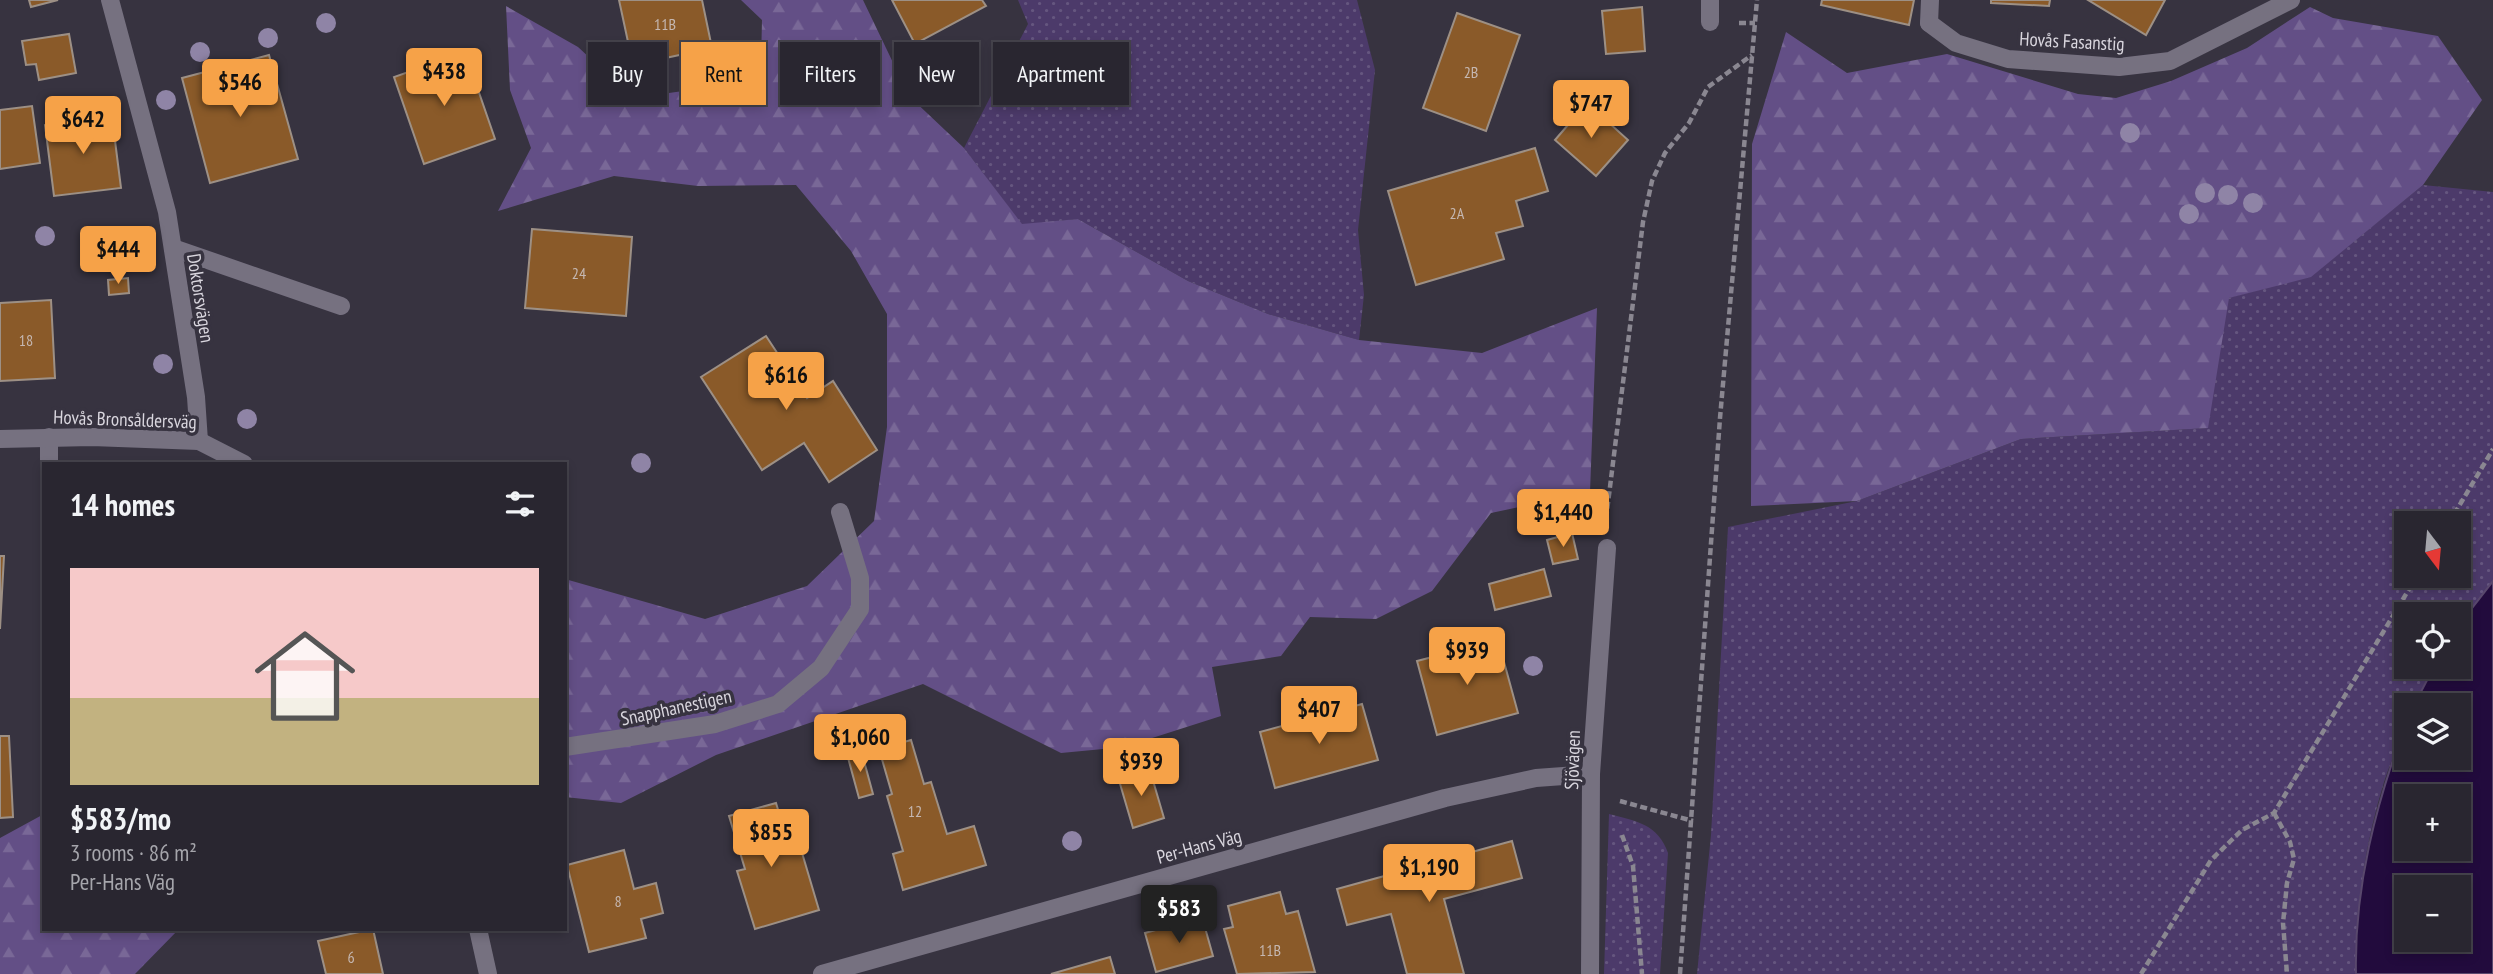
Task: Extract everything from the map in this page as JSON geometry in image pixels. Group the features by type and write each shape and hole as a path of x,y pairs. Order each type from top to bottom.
{"street":[{"name":"Doktorsvägen","path":"110,0 149,133 173,248 196,397 200,441"},
{"path":"1710,0 1710,22"},
{"name":"Hovås Fasanstig","path":"1930,0 1929,23 1956,43 2008,59 2119,67 2169,61 2291,0"},
{"path":"173,248 341,306"},
{"path":"49,437 49,462"},
{"name":"Hovås Bronsåldersväg","path":"0,439 49,437 200,441 240,462"},
{"name":"Snapphanestigen","path":"567,747 715,724 778,704 821,667 860,609 860,578 840,512"},
{"name":"Sjövägen","path":"1590,974 1601,800 1591,774 1607,548"},
{"name":"Per-Hans Väg","path":"821,974 1445,798 1536,778 1591,774"},
{"path":"478,931 488,974"}],"path":[{"path":"1680,974 1719,432 1757,0"},
{"path":"1607,548 1606,519 1643,222 1652,181 1665,153 1689,123 1708,87 1753,55"},
{"path":"2456,511 2493,449"},
{"path":"2141,974 2211,860 2242,830 2274,813 2410,588"},
{"path":"1642,974 1633,866 1601,800 1620,801 1693,821"},
{"path":"2274,813 2290,842 2294,859 2287,883 2283,923 2287,974"}],"shaded area":[{"path":"1018,0 1357,0 1375,70 1358,230 1364,295 1359,340 1268,314 1188,281 1078,219 1022,225 964,148 993,92 993,105 1129,105 1129,42 1019,42 1028,24"},
{"path":"2423,185 2493,192 2493,581 2471,609 2471,602 2394,602 2394,679 2428,679 2420,693 2394,693 2394,754 2377,805 2367,853 2359,901 2356,974 1697,974 1711,835 1728,527 1857,501 2021,439 2207,428 2228,298 2311,276"},
{"path":"2493,581 2493,974 2356,974 2356,942 2363,878 2376,815 2394,758 2394,770 2471,770 2471,693 2420,693 2428,679 2471,679 2471,609"},
{"path":"1609,814 1645,825 1664,843 1668,853 1660,974 1604,974"}],"green space":[{"path":"741,0 863,0 894,65 894,105 919,105 964,148 1022,224 1078,219 1188,281 1268,314 1359,340 1482,353 1597,308 1590,492 1491,513 1432,591 1376,619 1310,617 1281,656 1212,667 1221,716 1124,747 1061,753 923,684 716,755 621,803 567,797 567,580 705,619 807,586 874,521 887,427 887,314 851,251 796,185 698,186 614,176 498,211 531,148 510,90 506,6 578,47 588,56 588,105 667,105 667,93 681,91 681,105 766,105 766,42 761,42 762,20"},
{"path":"2310,7 2333,18 2438,36 2482,100 2423,185 2311,277 2229,298 2208,428 2021,439 1857,501 1751,506 1752,144 1786,32 1847,73 1947,54 2078,94 2116,98 2171,81 2247,48"},
{"path":"42,815 42,931 177,931 135,974 0,974 0,838"}],"building":[{"path":"29,0 58,0 31,7"},
{"path":"619,0 702,0 711,42 681,42 681,55 667,58 667,42 628,42"},
{"path":"892,0 982,0 986,6 919,42 914,42"},
{"path":"1822,0 1914,0 1909,25 1821,5"},
{"path":"1991,0 2050,0 2049,6 1991,3"},
{"path":"2088,0 2165,0 2146,35"},
{"path":"1642,7 1645,51 1606,54 1602,11"},
{"path":"1457,13 1520,35 1486,131 1423,108"},
{"path":"69,34 76,73 39,80 36,64 26,65 22,41"},
{"path":"465,52 495,139 424,164 394,77"},
{"path":"269,55 298,159 210,183 182,78"},
{"path":"1587,103 1628,140 1596,176 1555,140"},
{"path":"32,106 40,163 0,169 0,110"},
{"path":"112,117 121,188 54,196 45,125"},
{"path":"1535,148 1548,191 1516,201 1523,226 1496,233 1504,259 1416,285 1388,191"},
{"path":"532,229 632,237 626,316 525,308"},
{"path":"128,278 129,293 109,295 108,280"},
{"path":"51,300 55,378 0,381 0,303"},
{"path":"766,336 807,398 833,381 877,450 829,482 804,443 762,470 701,377"},
{"path":"1572,533 1578,559 1553,564 1547,540"},
{"path":"0,556 4,556 0,629"},
{"path":"1544,569 1551,596 1495,610 1489,584"},
{"path":"1498,640 1518,713 1437,735 1417,661"},
{"path":"1362,704 1378,760 1275,788 1260,732"},
{"path":"0,736 9,736 13,817 0,818"},
{"path":"911,740 924,784 931,782 947,834 974,826 986,865 903,890 893,854 903,851 887,796 892,794 879,749"},
{"path":"861,750 873,794 859,798 847,754"},
{"path":"1149,767 1164,818 1133,828 1118,777"},
{"path":"776,803 790,849 800,846 819,910 755,929 737,871 745,869 729,816"},
{"path":"1512,841 1522,878 1444,899 1464,974 1407,974 1391,914 1347,925 1337,889"},
{"path":"624,850 634,889 656,883 663,913 641,919 646,938 589,952 567,865"},
{"path":"1280,892 1286,914 1298,911 1315,972 1237,974 1224,929 1233,927 1228,906"},
{"path":"1202,917 1213,956 1156,972 1145,933"},
{"path":"373,931 383,974 326,974 318,941"},
{"path":"1110,957 1115,974 1051,974"}]}
